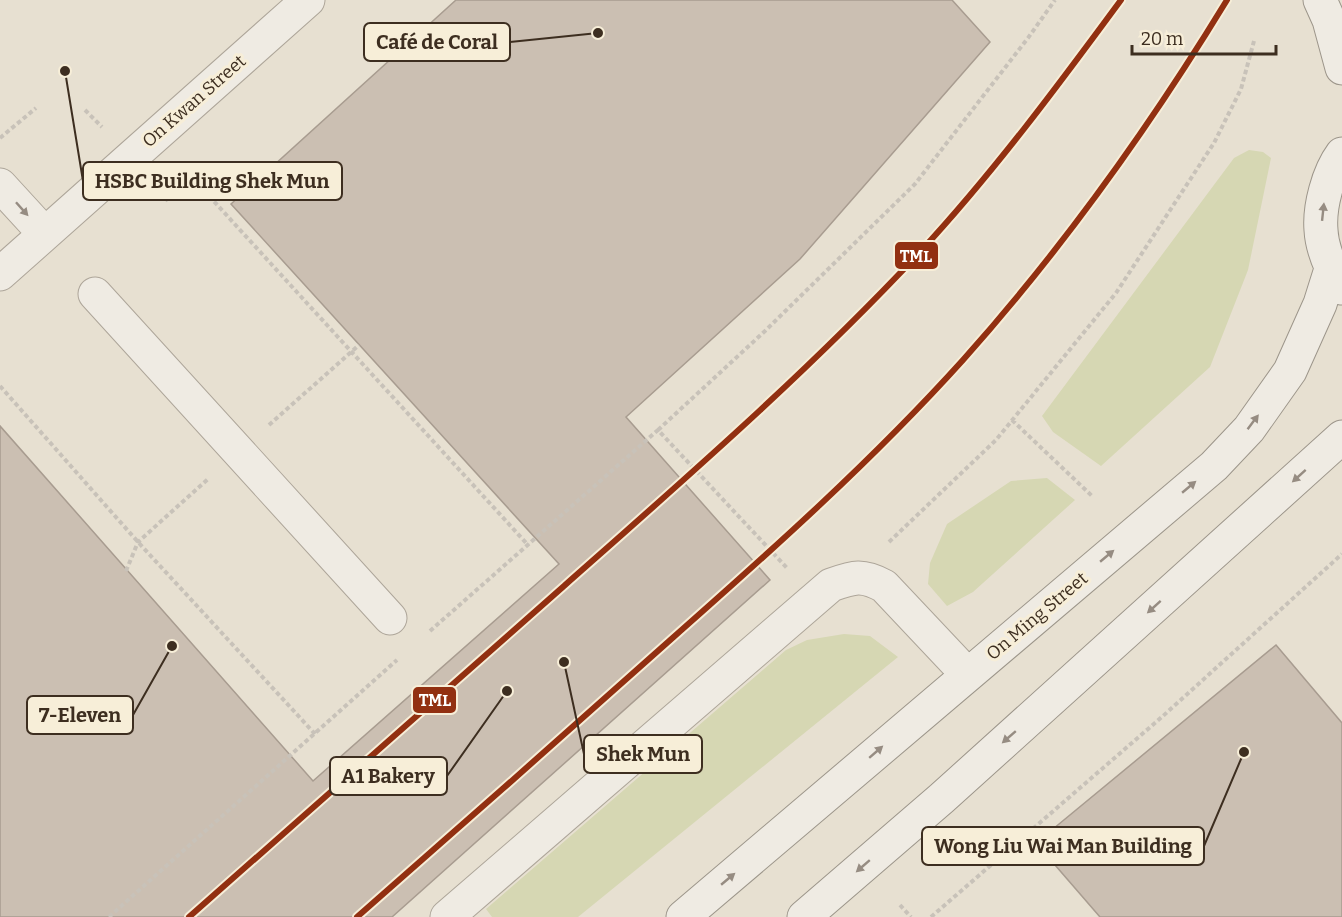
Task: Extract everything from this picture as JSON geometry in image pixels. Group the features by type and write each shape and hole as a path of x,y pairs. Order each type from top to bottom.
{"street":[{"name":"On Kwan Street","path":"0,274 308,0"},
{"path":"1320,0 1329,20 1342,68"},
{"name":"On Ming Street","path":"683,917 1214,466 1248,429 1290,371 1320,304 1336,279 1321,231 1325,191 1336,162 1342,154"},
{"path":"0,185 44,233"},
{"path":"95,294 390,618"},
{"path":"804,917 942,798 1342,437"},
{"path":"447,917 831,585 852,578 870,578 884,586 967,674"}],"path":[{"path":"423,637 658,430 765,331 915,184 1055,0"},
{"path":"870,578 876,554 996,440 1116,293 1208,153 1241,89 1254,41"},
{"path":"0,138 36,108"},
{"path":"199,185 528,545"},
{"path":"0,386 138,542 315,734"},
{"path":"1012,420 1092,496"},
{"path":"658,430 815,597"},
{"path":"931,917 1163,716 1342,554"},
{"path":"109,917 398,660"},
{"path":"900,905 910,917"}],"green space":[{"path":"1249,150 1263,152 1271,158 1248,270 1210,367 1101,466 1053,432 1042,416 1234,158"},
{"path":"1047,478 1075,500 973,592 947,606 928,584 930,563 947,524 1011,481"},
{"path":"844,634 870,636 898,657 578,917 492,917 486,909 786,650 807,640"}],"building":[{"path":"456,0 952,0 990,42 800,259 626,417 770,580 392,917 0,917 0,426 313,781 559,564 231,204"},
{"path":"1276,645 1342,723 1342,917 1100,917 1036,843"}],"transit line":[{"name":"TML","path":"189,917 655,505 835,339 920,252 973,192 1049,97 1121,0"},
{"name":"TML","path":"357,917 782,540 893,434 1000,318 1070,231 1136,141 1227,0"}],"place":[{"name":"Café de Coral","path":"598,33"},
{"name":"HSBC Building Shek Mun","path":"65,71"},
{"name":"7-Eleven","path":"172,646"},
{"name":"Shek Mun","path":"564,662"},
{"name":"A1 Bakery","path":"507,691"},
{"name":"Wong Liu Wai Man Building","path":"1244,752"}]}
